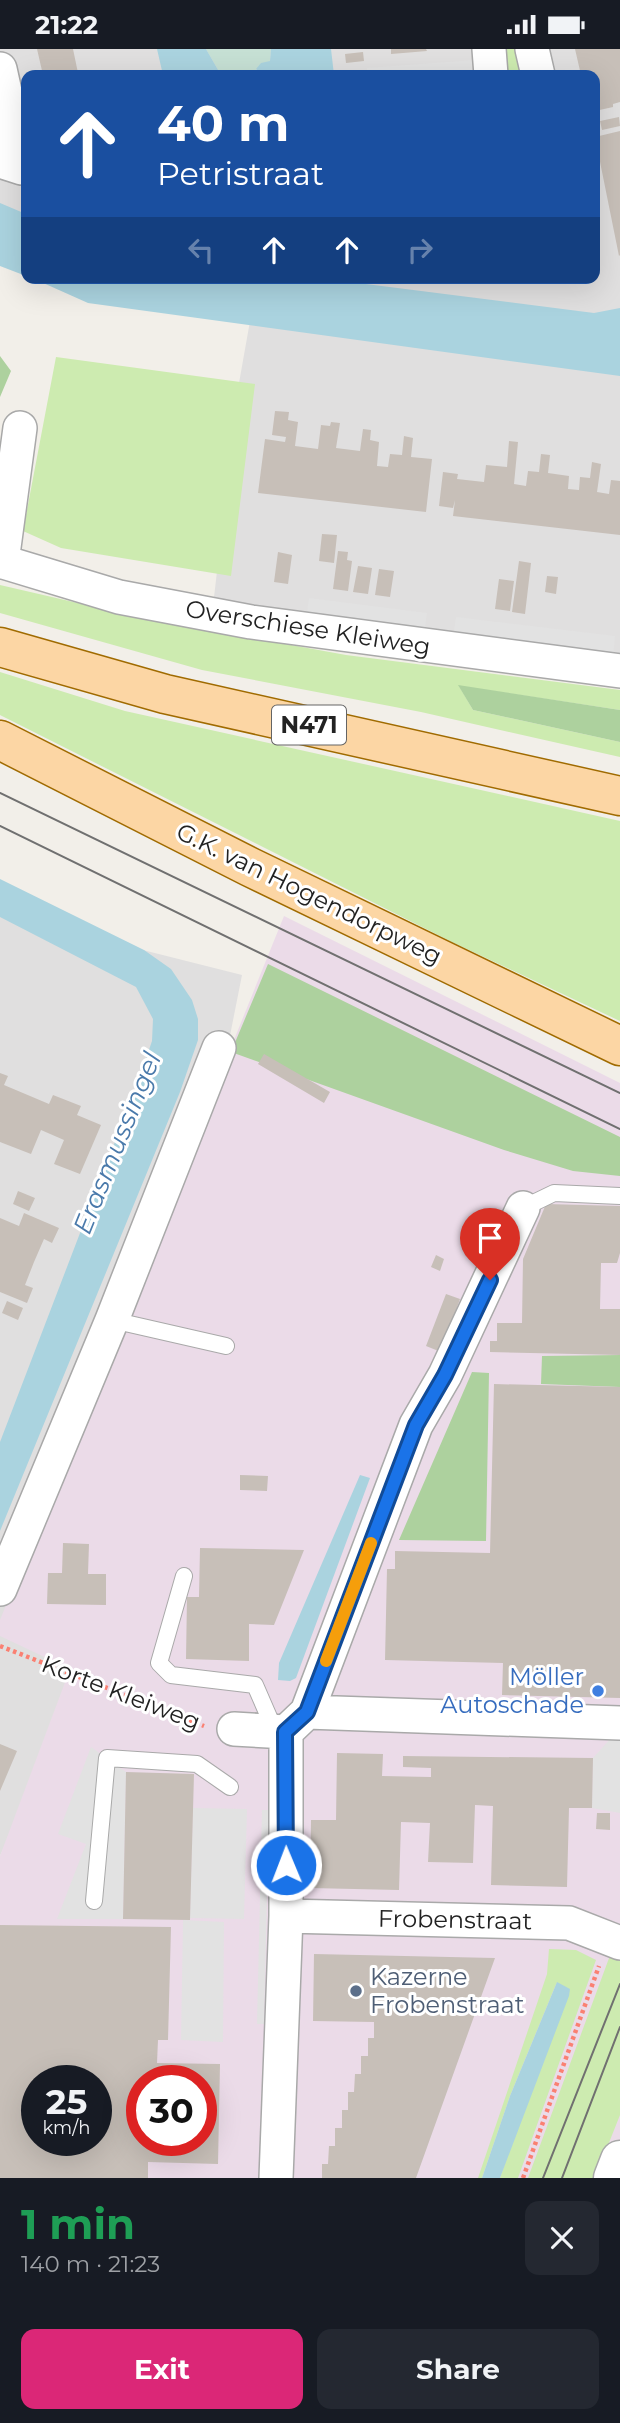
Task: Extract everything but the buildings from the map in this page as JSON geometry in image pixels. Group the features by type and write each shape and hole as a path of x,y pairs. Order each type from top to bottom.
{"main road":[{"name":"N471","path":"0,647 165,694 620,796"},
{"name":"G.K. van Hogendorpweg","path":"0,740 250,867 620,1046"}],"street":[{"path":"489,49 491,70"},
{"path":"532,49 537,70"},
{"path":"0,69 21,164"},
{"path":"0,161 21,168"},
{"path":"1,561 20,428"},
{"name":"Overschiese Kleiweg","path":"1,561 119,597 251,622 620,671"},
{"path":"0,1589 112,1321 219,1048"},
{"path":"276,2178 286,1916 289,1725 416,1425 445,1375 523,1208"},
{"path":"289,1725 620,1723"},
{"name":"Korte Kleiweg","path":"234,1729 289,1725"},
{"name":"Frobenstraat","path":"286,1916 569,1923 615,1941"},
{"path":"613,2178 620,2160"}],"lane":[{"path":"523,1208 554,1193 620,1196"},
{"path":"112,1321 226,1346"},
{"path":"184,1576 159,1663 171,1675 255,1685 289,1725"},
{"path":"94,1901 107,1758 197,1763 230,1787"}],"path":[{"name":"Korte Kleiweg","path":"0,1646 201,1726 234,1729"},
{"path":"523,2178 615,1941"}],"shaded area":[{"path":"0,49 620,49 620,684 211,623 239,383 255,293 218,284 600,284 600,70 21,70 21,239 0,234"},
{"path":"475,60 476,70 367,70"},
{"path":"309,598 427,613 424,634 306,620"},
{"path":"456,617 615,636 613,658 453,638"},
{"path":"0,914 242,975 119,1596 0,1856"},
{"path":"284,916 620,1083 620,2178 0,2178 0,1856 70,1669 0,1636 0,1620"},
{"path":"620,1728 620,1813 592,1808 593,1758"},
{"path":"91,1747 126,1772 123,1919 57,1919 86,1844 58,1834"},
{"path":"193,1808 247,1809 244,1919 190,1918"},
{"path":"262,1810 269,1810 264,2024 257,2024"},
{"path":"183,1920 224,1922 223,2042 181,2040"}],"green space":[{"path":"206,49 271,49 270,61 257,70 218,70"},
{"path":"500,49 519,49 523,70 502,70"},
{"path":"0,356 11,371 0,397"},
{"path":"56,357 255,384 231,576 61,548 23,531"},
{"path":"0,585 147,619 346,655 620,690 620,710 459,686 473,710 620,742 620,757 421,712 202,670 0,613"},
{"path":"0,672 125,711 620,821 620,1021 452,942 0,715"},
{"path":"458,685 620,710 620,742 473,710"},
{"path":"268,964 620,1137 620,1176 573,1171 504,1150 231,1052"},
{"path":"620,1355 620,1387 541,1384 542,1356"},
{"path":"472,1372 489,1373 486,1541 399,1540"},
{"path":"549,1949 576,1950 596,1960 518,2178 500,2178 524,2107 557,1982 510,2096 482,2178 478,2178 547,1974"},
{"path":"612,1950 620,1955 620,2115 595,2178 528,2178"}],"water":[{"path":"157,49 206,49 218,70 162,70"},
{"path":"271,49 331,49 333,70 256,69 261,63 270,61"},
{"path":"0,203 21,212 21,274 0,266"},
{"path":"45,284 366,284 594,313 620,308 620,376 88,303"},
{"name":"Erasmussingel","path":"0,879 144,950 171,969 192,1000 198,1019 198,1040 180,1092 0,1531 0,1442 139,1079 152,1041 153,1019 136,987 0,917"},
{"path":"360,1475 370,1478 296,1678 290,1681 278,1680 279,1663"},
{"path":"557,1982 570,1989 569,1996 500,2178 482,2178 510,2096"}],"tram line":[{"path":"0,793 620,1093"},
{"path":"0,826 620,1129"},
{"path":"543,2178 620,1984"},
{"path":"562,2178 620,2027"}],"slow traffic":[{"path":"326,1661 371,1543"}],"place":[{"name":"Möller Autoschade","path":"598,1691"},
{"name":"Kazerne Frobenstraat","path":"356,1991"}],"route":[{"path":"286,1865 285,1732 307,1712 416,1425 445,1375 490,1280"}]}
